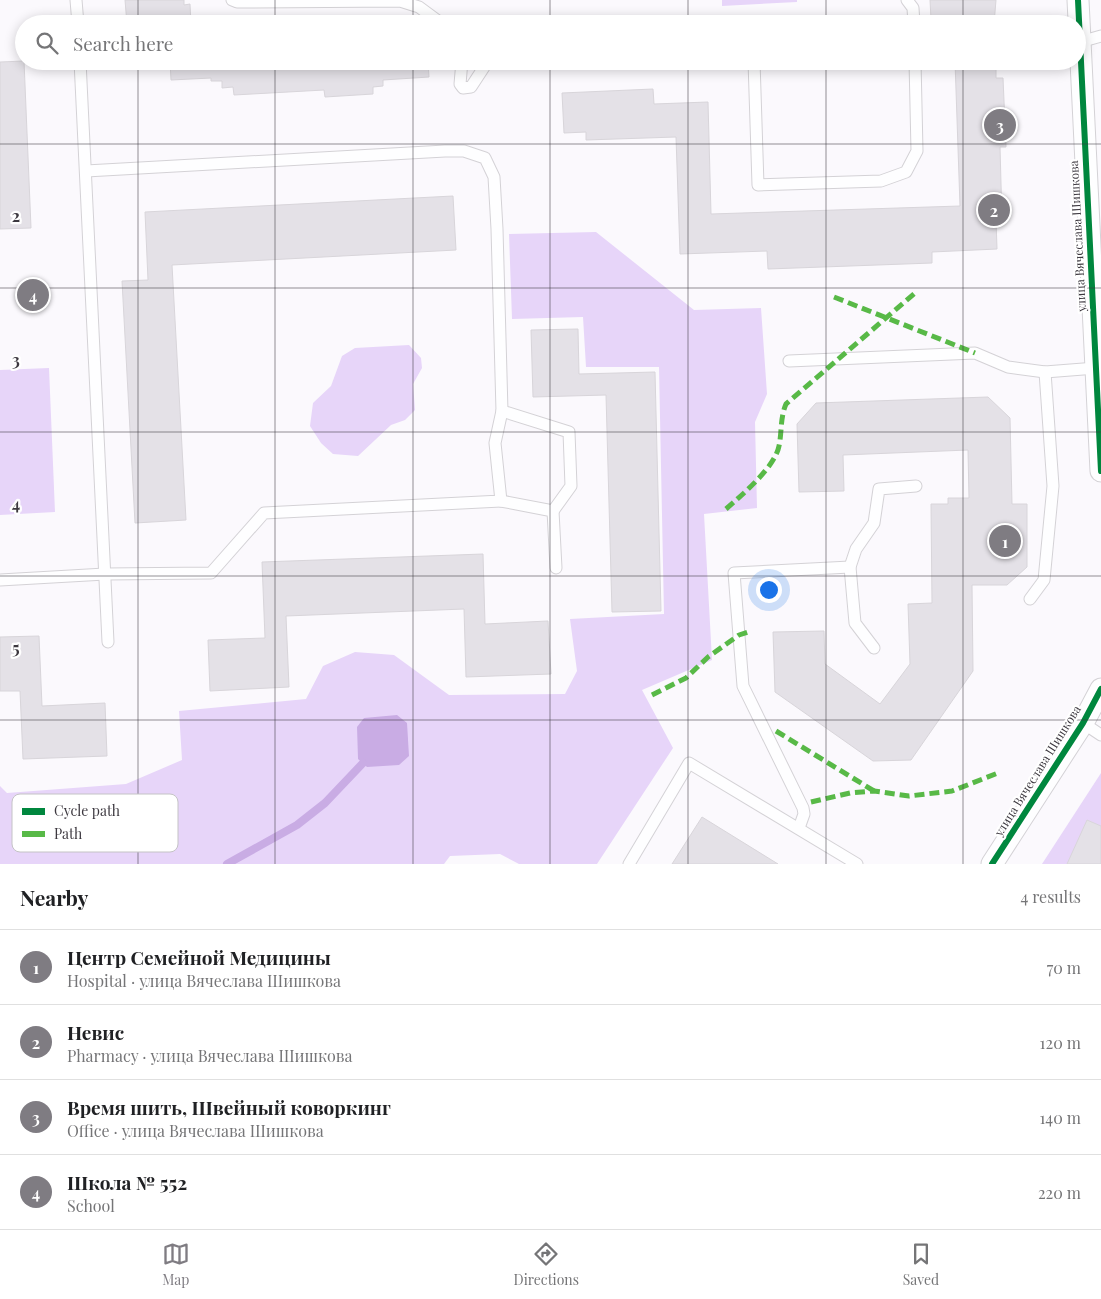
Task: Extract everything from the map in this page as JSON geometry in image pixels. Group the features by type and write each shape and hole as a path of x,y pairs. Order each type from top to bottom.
{"street":[{"name":"улица Вячеслава Шишкова","path":"1078,0 1085,15"},
{"name":"улица Вячеслава Шишкова","path":"1086,17 1095,37 1096,368 1101,471"},
{"name":"улица Вячеслава Шишкова","path":"992,864 1082,723 1101,688"}],"lane":[{"path":"76,0 77,15"},
{"path":"232,0 237,2 400,2 419,7 430,15"},
{"path":"907,0 913,8 913,15"},
{"path":"80,70 108,642"},
{"path":"461,70 460,84 463,88 471,87 482,70"},
{"path":"754,70 758,185 881,181 906,172 917,151 915,70"},
{"path":"86,171 445,151 464,151 485,158 494,177 502,411 495,442 501,501"},
{"path":"789,361 974,353 1008,367 1045,372 1096,368"},
{"path":"1030,600 1044,580 1053,486 1045,372"},
{"path":"502,411 569,432 571,486 553,511 556,568"},
{"path":"874,648 855,623 850,567 856,550 874,523 879,489 916,486"},
{"path":"0,580 105,574 212,573 264,513 501,501 553,511"},
{"path":"799,828 804,814 803,808 744,686 734,573 850,567"},
{"path":"1082,723 1101,735"},
{"path":"629,864 690,763 857,864"}],"shaded area":[{"path":"722,0 797,0 797,2 722,6"},
{"path":"596,232 694,310 761,308 767,394 755,422 757,508 704,514 712,660 642,690 673,748 597,864 519,864 500,854 450,856 444,864 0,864 0,786 7,793 126,784 182,760 179,711 306,699 323,666 355,652 394,655 449,695 565,694 577,671 570,619 664,614 659,367 586,367 583,317 512,319 509,234"},
{"path":"409,345 421,358 422,368 413,384 415,410 405,420 391,425 358,456 333,454 321,443 310,426 313,403 331,386 342,356 355,348"},
{"path":"49,368 55,512 0,515 0,370"},
{"path":"397,715 407,723 409,756 399,765 367,767 358,759 357,727 364,718"},
{"path":"1101,773 1101,864 1042,864"}],"building":[{"path":"125,0 184,0 184,5 190,4 191,15 126,15"},
{"path":"930,0 996,0 995,15 931,15"},
{"path":"15,61 15,70 24,70 31,228 0,229 0,62"},
{"path":"170,70 429,70 429,77 383,80 383,86 373,87 373,94 325,97 324,90 234,95 233,87 222,88 222,81 211,81 211,78 171,80"},
{"path":"955,70 996,70 996,78 1003,78 1006,147 1000,147 1002,220 996,220 997,249 932,252 932,263 768,269 767,251 680,254 676,137 586,140 586,132 564,133 562,93 653,89 654,104 708,102 711,214 960,206"},
{"path":"453,196 456,250 172,265 186,520 135,523 122,281 148,280 145,212"},
{"path":"578,329 579,374 655,372 661,611 612,612 606,395 533,397 531,330"},
{"path":"988,397 1010,418 1012,504 1027,504 1027,567 1007,585 972,585 973,671 911,760 873,761 775,692 773,632 824,631 825,664 880,704 910,664 908,604 932,603 931,504 948,504 948,498 969,498 968,450 843,455 844,491 799,492 797,424 816,403"},
{"path":"483,554 485,624 548,621 551,674 466,677 464,609 286,616 289,687 210,691 208,640 265,638 262,562"},
{"path":"39,636 42,706 105,703 107,756 23,759 20,691 0,691 0,637"},
{"path":"702,817 778,864 672,864"},
{"path":"1087,820 1101,826 1101,864 1067,864"}],"waterway":[{"path":"227,864 297,825 325,803 363,763"}],"marked path":[{"path":"726,509 757,480 771,463 779,446 786,404 915,293"},
{"path":"834,297 975,353"},
{"path":"652,695 686,678 708,657 739,635 748,632"},
{"path":"776,731 874,791"},
{"path":"811,802 850,793 874,791 909,796 952,791 998,773"}],"cycle path":[{"path":"1078,0 1079,15"},
{"path":"1081,70 1101,471"},
{"path":"992,864 1083,723 1101,689"}],"place":[{"name":"Время шить, Швейный коворкинг","path":"1000,125"},
{"name":"Невис","path":"994,210"},
{"name":"Школа № 552","path":"33,295"},
{"name":"Центр Семейной Медицины","path":"1005,541"}]}
